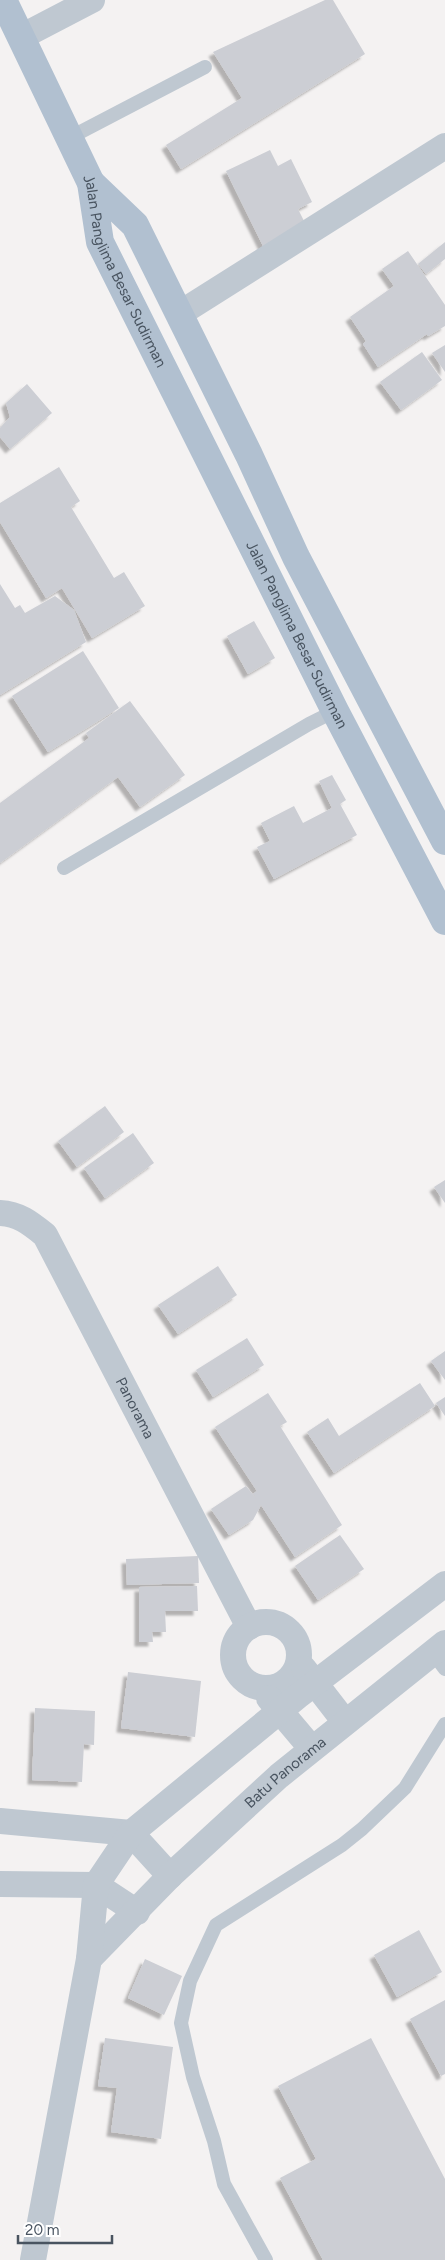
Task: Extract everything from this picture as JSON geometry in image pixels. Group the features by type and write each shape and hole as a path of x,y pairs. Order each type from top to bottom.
{"main road":[{"path":"3,0 90,183"},
{"name":"Jalan Panglima Besar Sudirman","path":"90,183 135,225 249,455 296,557 445,841"},
{"name":"Jalan Panglima Besar Sudirman","path":"90,183 100,242 335,711 445,921"}],"street":[{"path":"21,37 92,0"},
{"path":"179,314 445,146"},
{"name":"Panorama","path":"0,1213 11,1214 27,1220 44,1235 249,1627"},
{"path":"33,2260 89,1959 96,1885 131,1833 350,1655 445,1584"},
{"path":"261,1622 274,1623 286,1628 294,1638 299,1650 299,1663 293,1674 284,1683 272,1688 259,1687 247,1682 238,1672 234,1660 234,1647 240,1635 249,1627 261,1622"},
{"name":"Batu Panorama","path":"89,1959 170,1876 312,1749 346,1722 441,1655"},
{"path":"299,1663 346,1722"},
{"path":"259,1687 312,1749"},
{"path":"0,1821 131,1833 170,1876"},
{"path":"0,1884 96,1885 136,1912"}],"lane":[{"path":"69,138 205,67"},
{"path":"64,868 309,724 335,711"},
{"path":"266,2260 224,2184 214,2141 193,2077 181,2023 190,1981 216,1925 342,1845 362,1829 405,1788 445,1724"}],"building":[{"path":"325,0 333,0 365,54 181,169 166,145 242,98 213,52"},
{"path":"270,150 278,166 291,159 312,202 298,209 308,229 265,250 226,171"},
{"path":"445,242 445,259 426,274 418,264"},
{"path":"408,251 445,305 445,326 428,336 427,334 378,367 363,344 366,341 350,317 394,286 382,269"},
{"path":"445,345 445,372 432,353"},
{"path":"422,352 442,380 401,410 380,382"},
{"path":"27,384 52,413 10,449 0,437 0,428 10,417 6,403"},
{"path":"59,467 80,501 71,507 114,578 124,572 145,606 92,638 62,588 46,598 0,522 0,503"},
{"path":"0,584 15,608 20,605 25,613 55,596 74,610 86,642 0,695"},
{"path":"254,621 275,658 248,674 227,636"},
{"path":"83,651 119,708 48,752 12,696"},
{"path":"130,701 185,775 140,807 118,777 0,863 0,803 89,738 86,733"},
{"path":"332,775 346,800 340,804 357,835 274,879 257,847 270,841 261,823 294,806 303,823 332,808 319,781"},
{"path":"105,1106 124,1132 77,1167 58,1141"},
{"path":"133,1133 154,1163 105,1198 84,1168"},
{"path":"445,1180 445,1203 434,1187"},
{"path":"218,1266 237,1295 178,1334 158,1305"},
{"path":"247,1338 264,1365 213,1397 196,1370"},
{"path":"445,1351 445,1380 431,1361"},
{"path":"420,1383 435,1406 334,1473 307,1432 328,1418 339,1436"},
{"path":"268,1393 287,1422 280,1426 342,1525 295,1557 261,1505 253,1520 229,1535 211,1509 246,1486 258,1501 253,1494 257,1491 215,1427"},
{"path":"445,1397 445,1416 436,1403"},
{"path":"340,1535 364,1569 318,1600 295,1566"},
{"path":"198,1556 199,1583 127,1585 126,1559"},
{"path":"197,1586 198,1611 165,1611 166,1632 152,1632 153,1642 139,1642 139,1587"},
{"path":"128,1672 201,1681 195,1737 121,1728"},
{"path":"35,1708 95,1711 94,1745 84,1744 82,1782 32,1780"},
{"path":"419,1930 442,1972 397,1997 374,1955"},
{"path":"145,1959 182,1976 164,2015 128,1998"},
{"path":"445,2000 445,2074 441,2076 410,2019"},
{"path":"105,2038 173,2047 161,2139 111,2132 117,2088 98,2086"},
{"path":"371,2038 445,2179 445,2260 323,2260 280,2178 316,2159 278,2086"}]}
